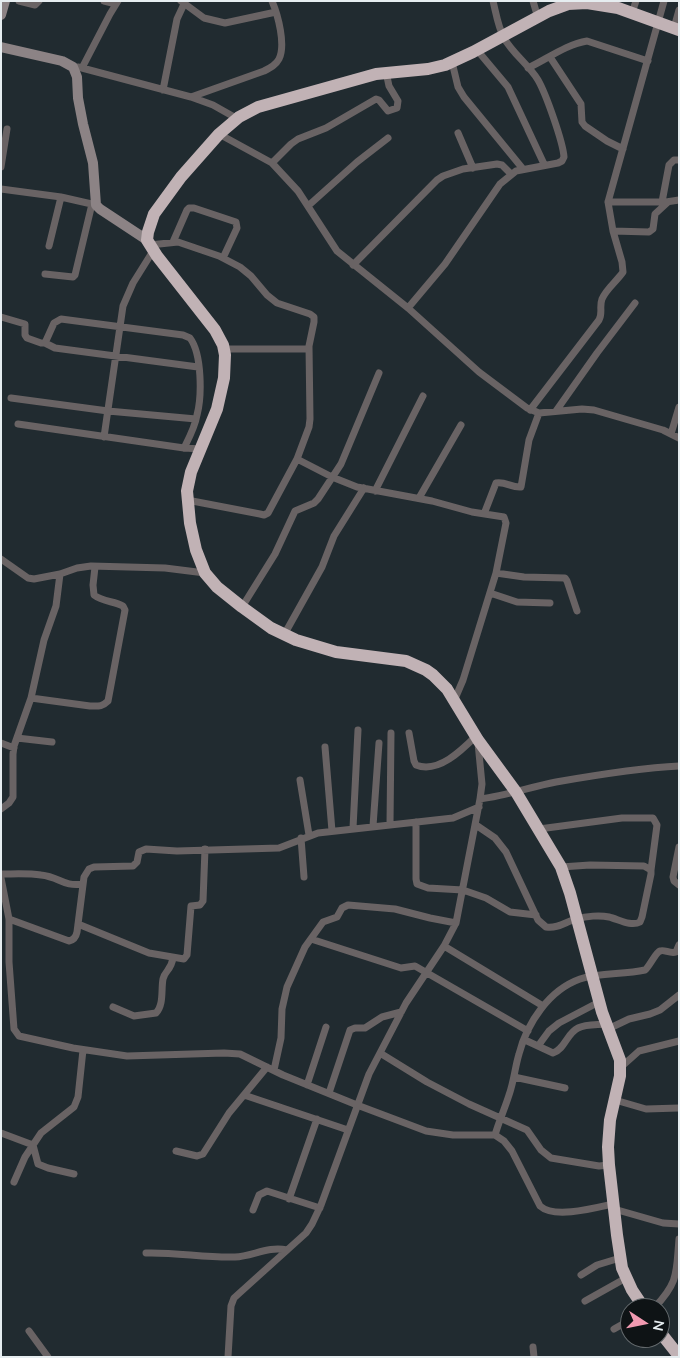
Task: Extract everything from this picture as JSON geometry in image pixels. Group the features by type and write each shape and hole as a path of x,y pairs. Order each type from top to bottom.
{"highway":[{"path":"638,1298 626,1278 620,1258 609,1165 610,1120 620,1068 618,1052 599,1002 566,878 561,867 516,792 477,738 441,682 426,670 406,662 336,652 284,635 242,607 217,587 205,573 193,537 186,500 188,482 217,409 221,394 225,365 223,349 220,338 212,325 150,245 148,232 154,214 180,178 219,134 236,118 258,107 376,74 428,69 452,62 558,7 568,4 605,3 634,7 659,23 676,29"},
{"path":"670,1345 679,1356"}],"street":[{"path":"1,15 5,1"},
{"path":"19,1 35,5 39,1"},
{"path":"44,274 73,277 76,275 94,204 93,163 78,98 77,67 117,3 104,1"},
{"path":"191,97 274,66 279,60 282,48 276,12 272,1"},
{"path":"408,308 445,264 500,184 511,174 522,169 558,163 564,157 564,151 538,80 503,37 492,1"},
{"path":"533,1 538,18"},
{"path":"530,410 599,320 602,313 603,298 623,272 608,202 664,1"},
{"path":"163,90 182,3 204,18 225,23 276,12"},
{"path":"676,29 679,10"},
{"path":"528,68 580,42 587,41 648,61"},
{"path":"1,47 191,97 213,105 236,118"},
{"path":"477,50 508,87 544,164"},
{"path":"550,57 581,104 582,122 585,126 607,141 623,148"},
{"path":"452,62 458,87 464,97 522,169"},
{"path":"272,164 298,139 326,128 376,99 388,111 397,108 398,101 389,86 386,72"},
{"path":"1,167 7,129"},
{"path":"458,133 473,168"},
{"path":"219,134 272,164 298,191 332,245 353,265 408,308 479,372 530,410 539,413 582,409 594,410 663,430 679,438"},
{"path":"308,206 357,162 388,138"},
{"path":"613,231 649,232 653,229 655,214 665,202 669,165 671,162 679,160"},
{"path":"353,265 436,180 456,171 500,164 511,174"},
{"path":"1,189 61,197 94,204 150,245 173,242 188,244 223,258 240,267 251,276 267,295 277,303 314,317 309,349 309,427 297,459 268,512 264,515 186,500"},
{"path":"49,246 61,197"},
{"path":"608,202 665,202 679,200"},
{"path":"173,242 187,210 194,208 236,222 237,228 223,258"},
{"path":"104,437 115,357 127,296 150,245"},
{"path":"556,411 635,303"},
{"path":"1,317 25,324 25,335 30,340 46,343 55,348 198,367"},
{"path":"46,343 54,323 61,319 183,335 190,338 195,348 200,401 196,419 184,448"},
{"path":"223,349 309,349"},
{"path":"242,607 275,554 295,511 314,503 345,456 379,373"},
{"path":"375,491 423,396"},
{"path":"11,398 108,411 196,419"},
{"path":"671,434 679,407"},
{"path":"484,514 496,483 521,487 529,440 539,413"},
{"path":"18,424 201,449"},
{"path":"419,498 461,425"},
{"path":"297,459 332,478 364,488 419,498 484,514 501,516 506,519 496,573 463,680 454,701"},
{"path":"284,635 322,567 334,536 364,488"},
{"path":"1,559 28,578 39,579 77,568 95,566 178,569 205,573"},
{"path":"31,698 90,706 100,706 108,702 125,610 120,604 94,596 95,566"},
{"path":"496,573 524,577 565,578 577,611"},
{"path":"1,809 13,797 14,748 31,698 44,640 56,606 60,574"},
{"path":"490,593 517,602 550,604"},
{"path":"353,828 358,730"},
{"path":"390,824 391,733"},
{"path":"409,733 414,761 416,765 421,767 448,760 477,738"},
{"path":"17,738 52,742"},
{"path":"228,1357 231,1306 234,1298 306,1233 320,1208 369,1074 401,1012 444,946 456,923 476,825 482,784 477,738"},
{"path":"1,743 14,748"},
{"path":"373,826 378,743"},
{"path":"325,748 332,831"},
{"path":"480,799 506,795 556,782 627,771 679,766"},
{"path":"300,780 310,835"},
{"path":"6,916 69,941 76,937 86,873 94,867 135,865 142,850 177,851 279,848 310,835 353,828 453,818 479,807"},
{"path":"476,825 495,838 506,852 536,915 546,927 552,928 577,918 607,916 637,924 642,918 651,870 657,825 653,818 605,820 539,830"},
{"path":"416,822 418,884 428,888 463,890 486,898 510,912 536,915"},
{"path":"301,838 304,877"},
{"path":"679,847 673,877 674,881 679,885"},
{"path":"78,924 141,950 182,959 187,955 191,906 200,905 203,901 205,849"},
{"path":"561,867 602,865 644,866 651,870"},
{"path":"1,874 40,874 56,878 66,884 83,884"},
{"path":"1,878 16,1033 28,1038 83,1050 127,1056 231,1054 246,1056 271,1069 357,1105 426,1131 440,1134 495,1135 504,1141 512,1151 540,1206 548,1211 571,1211 613,1206 664,1223 679,1224"},
{"path":"176,1151 197,1156 203,1154 219,1127 244,1095 271,1069 281,1038 283,1002 287,987 302,952 323,922 337,917 342,908 348,906 395,909 456,923"},
{"path":"311,940 401,968 415,966 528,1031"},
{"path":"495,1135 514,1077 519,1054 528,1031 543,1006 556,993 578,980 593,975 645,970 658,952 676,952 679,945"},
{"path":"444,946 543,1006"},
{"path":"113,1007 134,1016 156,1013 160,1004 164,975 171,968 173,958"},
{"path":"525,1040 549,1052 556,1052 572,1033 579,1028 607,1026 650,1014 660,1010 679,995"},
{"path":"538,1046 549,1031 559,1023 599,1002"},
{"path":"329,1093 350,1030 365,1028 382,1016 401,1012"},
{"path":"307,1084 326,1026"},
{"path":"620,1068 639,1051 679,1041"},
{"path":"14,1182 22,1163 41,1133 74,1106 78,1097 83,1050"},
{"path":"380,1053 427,1082 527,1130 541,1150 551,1158 599,1166 609,1165"},
{"path":"514,1077 565,1088"},
{"path":"244,1095 348,1130"},
{"path":"614,1100 646,1109 679,1108"},
{"path":"289,1199 317,1120"},
{"path":"1,1133 32,1146 38,1164 74,1174"},
{"path":"253,1210 259,1195 263,1192 272,1192 320,1208"},
{"path":"664,1298 677,1276 679,1239"},
{"path":"146,1253 163,1252 195,1256 235,1257 270,1249 287,1250"},
{"path":"580,1275 597,1266 620,1258"},
{"path":"585,1301 626,1278"},
{"path":"614,1329 620,1326"},
{"path":"29,1331 48,1357"},
{"path":"533,1347 534,1357"}]}
